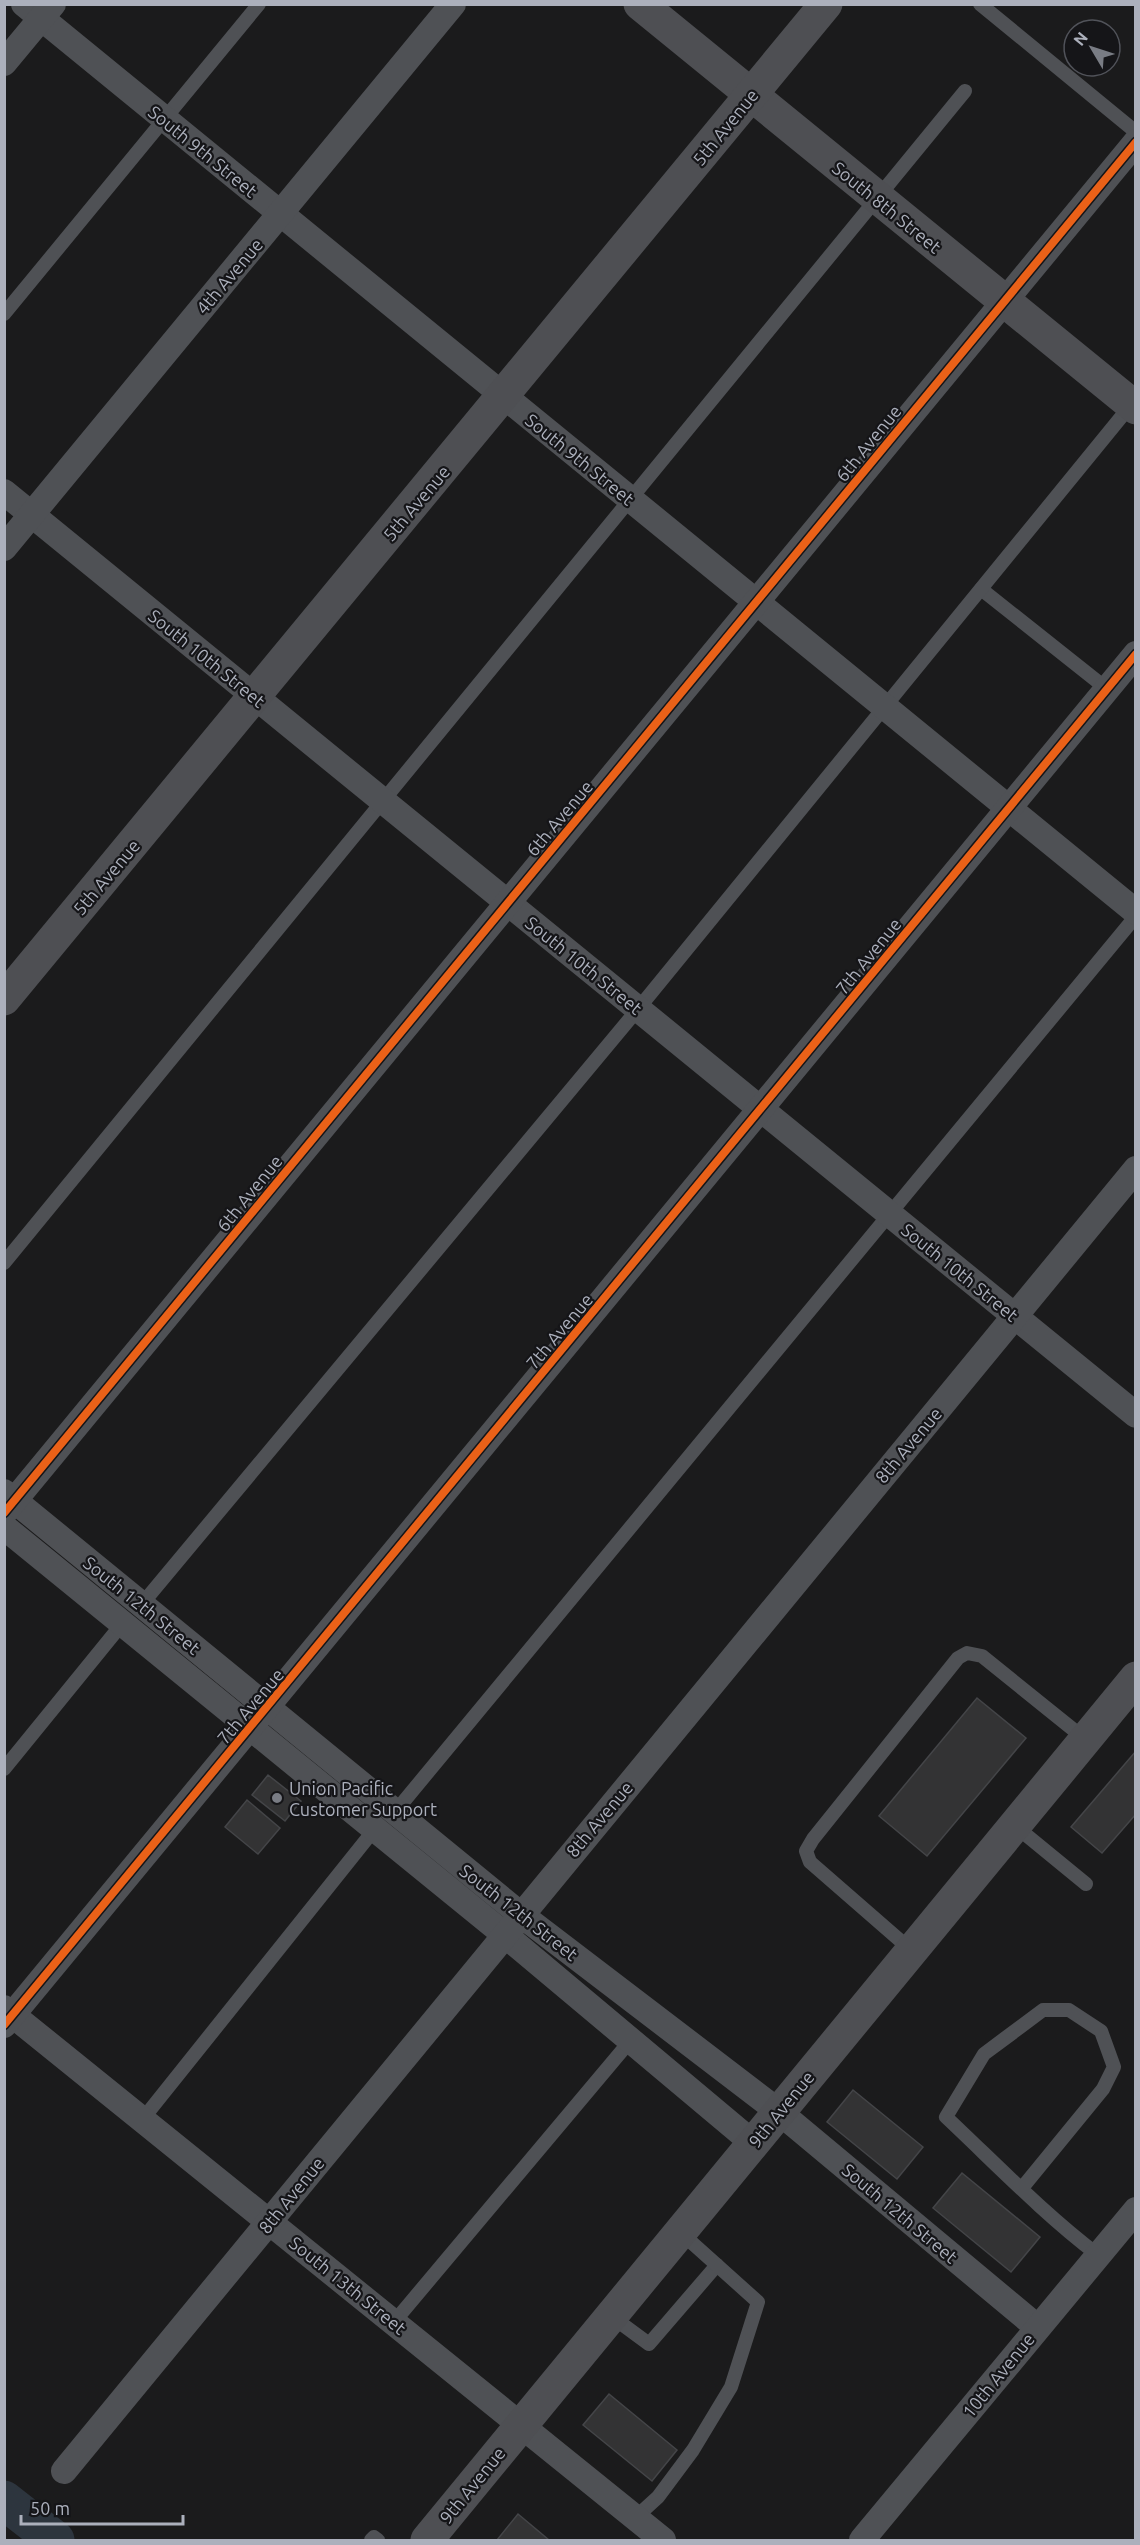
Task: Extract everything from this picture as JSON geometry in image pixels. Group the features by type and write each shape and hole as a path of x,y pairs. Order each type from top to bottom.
{"street":[{"name":"4th Avenue","path":"4,548 453,4"},
{"name":"South 8th Street","path":"640,4 878,200 1134,404"},
{"name":"5th Avenue","path":"4,999 826,4"},
{"name":"South 9th Street","path":"39,9 164,119 1136,914"},
{"path":"4,63 39,9"},
{"name":"6th Avenue","path":"8,1502 509,903 1136,142"},
{"name":"South 10th Street","path":"4,492 1014,1316 1133,1409"},
{"name":"7th Avenue","path":"7,2016 250,1729 1136,654"},
{"name":"8th Avenue","path":"64,2471 520,1914 1136,1169"},
{"name":"South 12th Street","path":"8,1502 142,1604 520,1914 778,2111 1037,2327"},
{"path":"4,1527 505,1935 753,2143"},
{"name":"9th Avenue","path":"427,2541 1136,1678"},
{"name":"South 13th Street","path":"7,2016 270,2221 663,2541"},
{"name":"10th Avenue","path":"862,2541 1136,2210"}],"lane":[{"path":"4,314 259,4"},
{"path":"980,4 1136,132"},
{"path":"4,1263 965,92"},
{"path":"142,1604 638,1009 1134,404"},
{"path":"981,589 1107,689"},
{"path":"395,1812 1136,914"},
{"path":"4,1768 122,1624"},
{"path":"911,1950 810,1863 806,1851 813,1839 958,1658 968,1653 982,1656 1085,1739"},
{"path":"1014,1825 1086,1884"},
{"path":"142,2121 374,1830"},
{"path":"1022,2188 1104,2090 1114,2067 1101,2031 1069,2010 1043,2010 984,2054 946,2117 1073,2236 1098,2254"},
{"path":"394,2322 631,2040"},
{"path":"635,2518 658,2497 693,2450 731,2387 758,2302 680,2232"},
{"path":"611,2316 649,2344 717,2265"},
{"path":"371,2541 374,2537 378,2541"}],"building":[{"path":"977,1698 1026,1738 927,1856 879,1816"},
{"path":"1136,1751 1136,1814 1102,1853 1071,1827"},
{"name":"Union Pacific Customer Support","path":"268,1775 301,1801 285,1821 252,1795"},
{"path":"247,1800 280,1828 258,1854 225,1827"},
{"path":"853,2090 923,2147 897,2179 827,2122"},
{"path":"962,2173 1040,2237 1011,2272 933,2208"},
{"path":"609,2394 677,2450 652,2481 583,2425"},
{"path":"518,2514 549,2540 497,2540"}],"waterway":[{"path":"4,2500 55,2540"}],"cycle path":[{"path":"4,1513 1136,142"},
{"path":"4,2025 1136,654"}],"place":[{"name":"Union Pacific Customer Support","path":"277,1798"}]}
